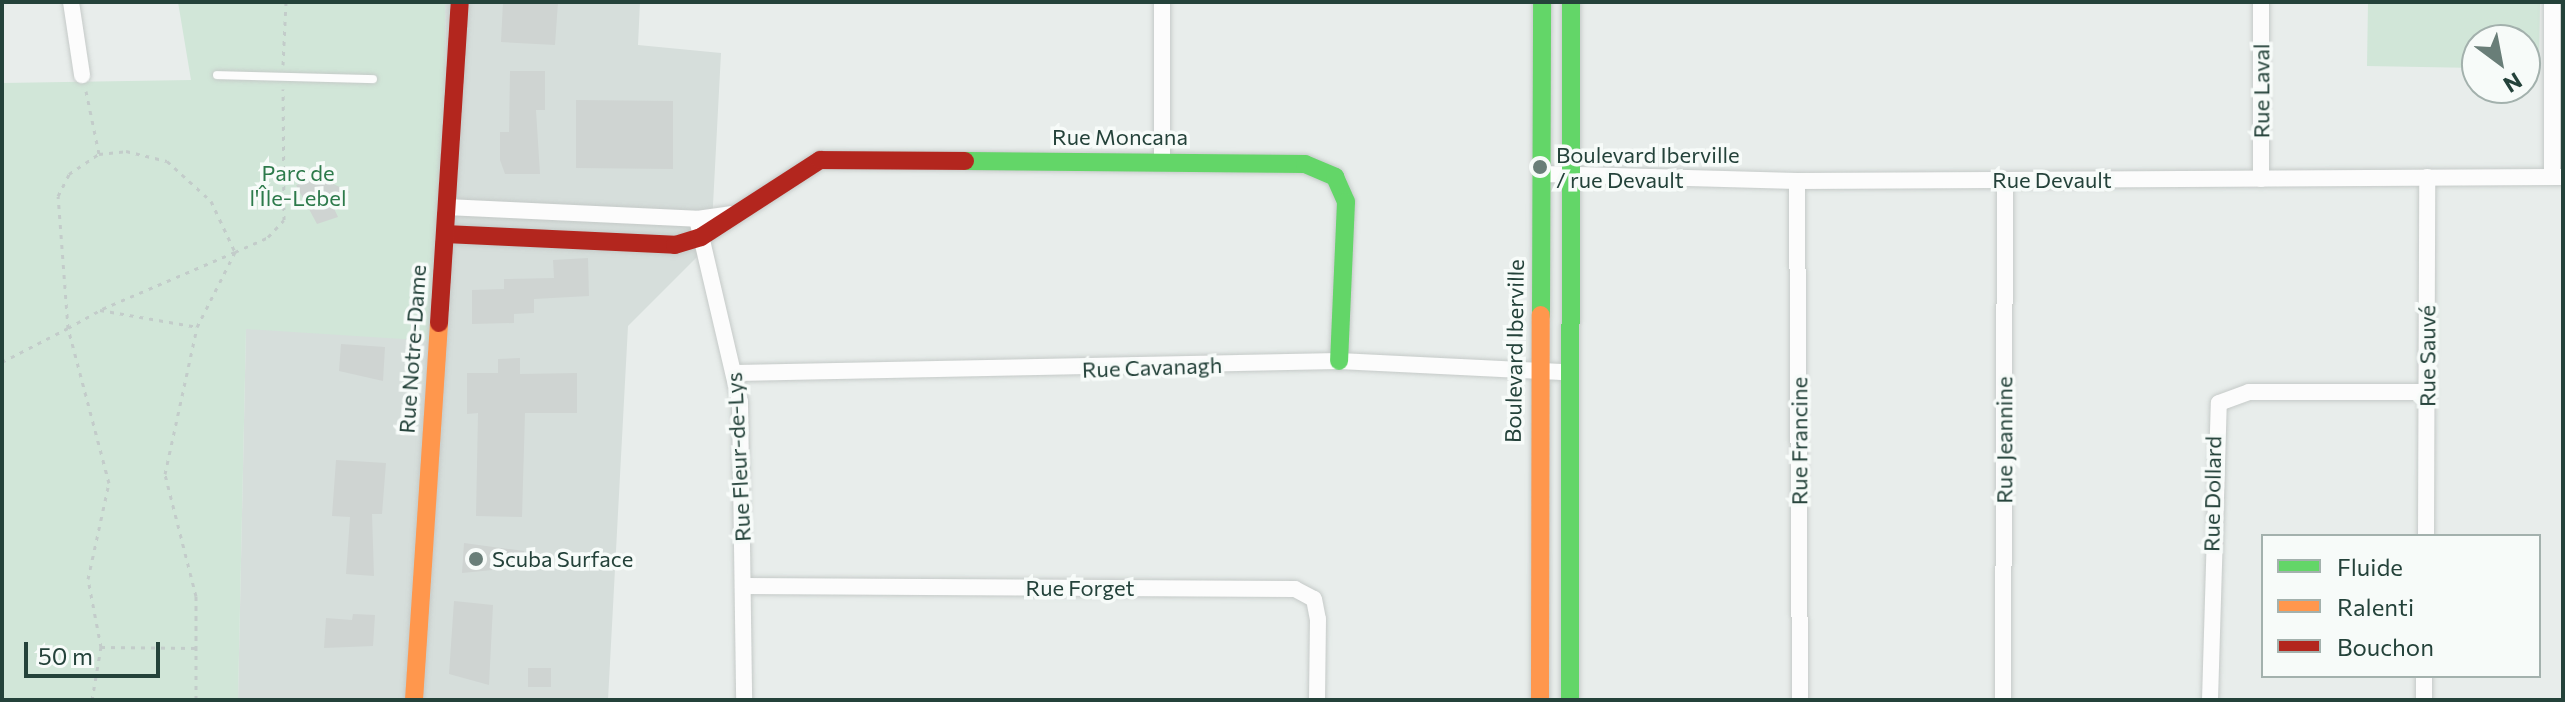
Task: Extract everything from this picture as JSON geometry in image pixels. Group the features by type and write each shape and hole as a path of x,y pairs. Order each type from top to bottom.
{"street":[{"path":"71,2 82,75"},
{"name":"Rue Notre-Dame","path":"414,700 460,2"},
{"path":"1162,2 1162,161"},
{"name":"Boulevard Iberville","path":"1540,700 1536,371 1542,174 1542,2"},
{"path":"1570,700 1567,372 1571,2"},
{"name":"Rue Laval","path":"2261,2 2261,179"},
{"path":"2552,2 2557,177"},
{"name":"Rue Moncana","path":"445,234 675,245 699,228 731,214 820,160 1305,164 1335,177 1346,202 1339,361"},
{"name":"Rue Devault","path":"1542,174 1797,181 2557,177"},
{"name":"Rue Sauvé","path":"2426,534 2427,177"},
{"name":"Rue Jeannine","path":"2003,700 2005,180"},
{"name":"Rue Francine","path":"1797,181 1800,700"},
{"path":"446,207 699,228"},
{"name":"Rue Fleur-de-Lys","path":"699,228 736,373 744,700"},
{"name":"Rue Cavanagh","path":"736,373 1339,361 1567,372"},
{"name":"Rue Dollard","path":"2210,700 2219,403 2249,392 2427,392"},
{"name":"Rue Forget","path":"743,586 1295,589 1314,599 1318,619 1317,700"},
{"path":"2424,678 2424,700"}],"lane":[{"path":"217,75 373,79"}],"path":[{"path":"2,362 100,310 268,237 284,220 282,76 286,2"},
{"path":"82,75 99,154"},
{"path":"92,700 101,647 88,579 109,483 68,328 58,196 69,174 99,154 126,151 167,161 211,201 235,252"},
{"path":"196,700 196,596 165,474 197,327 235,252"},
{"path":"100,310 197,327"},
{"path":"101,647 197,648"}],"shaded area":[{"path":"445,2 640,2 638,45 721,53 711,243 628,326 608,700 238,700 246,329 446,93"}],"green space":[{"name":"Parc de l'Île-Lebel","path":"178,2 445,2 446,207 434,341 246,329 238,700 2,700 2,83 191,80"},
{"path":"2368,2 2540,2 2540,24 2461,24 2461,68 2367,66"}],"building":[{"path":"503,2 558,2 555,45 501,42"},
{"path":"510,71 545,71 545,110 536,110 540,174 505,174 500,160 500,132 509,132"},
{"path":"576,100 673,101 673,169 576,168"},
{"path":"321,178 350,192 331,202 338,217 317,224 296,185"},
{"path":"588,258 589,296 534,299 534,313 514,314 514,323 472,324 472,290 504,289 504,279 554,278 553,260"},
{"path":"341,344 385,347 383,381 339,371"},
{"path":"520,358 520,374 577,373 577,413 525,413 522,517 476,516 478,413 467,414 467,373 498,373 498,359"},
{"path":"336,460 386,463 382,514 372,514 374,576 346,574 350,517 332,516"},
{"path":"464,543 524,551 523,567 462,573"},
{"path":"454,601 493,605 489,685 449,674"},
{"path":"353,614 375,615 373,646 324,648 326,618 352,620"},
{"path":"528,668 551,668 551,687 528,687"}],"traffic: fast":[{"path":"1541,315 1542,2"},
{"path":"1570,700 1571,2"},
{"path":"965,161 1305,164 1335,177 1346,202 1339,361"}],"traffic: slow":[{"path":"1540,700 1541,315"},
{"path":"414,700 439,323"}],"traffic: jam":[{"path":"439,323 460,2"},
{"path":"445,234 675,245 701,237 820,160 965,161"}],"place":[{"name":"Boulevard Iberville / rue Devault","path":"1540,167"},
{"name":"Scuba Surface","path":"476,559"}]}
